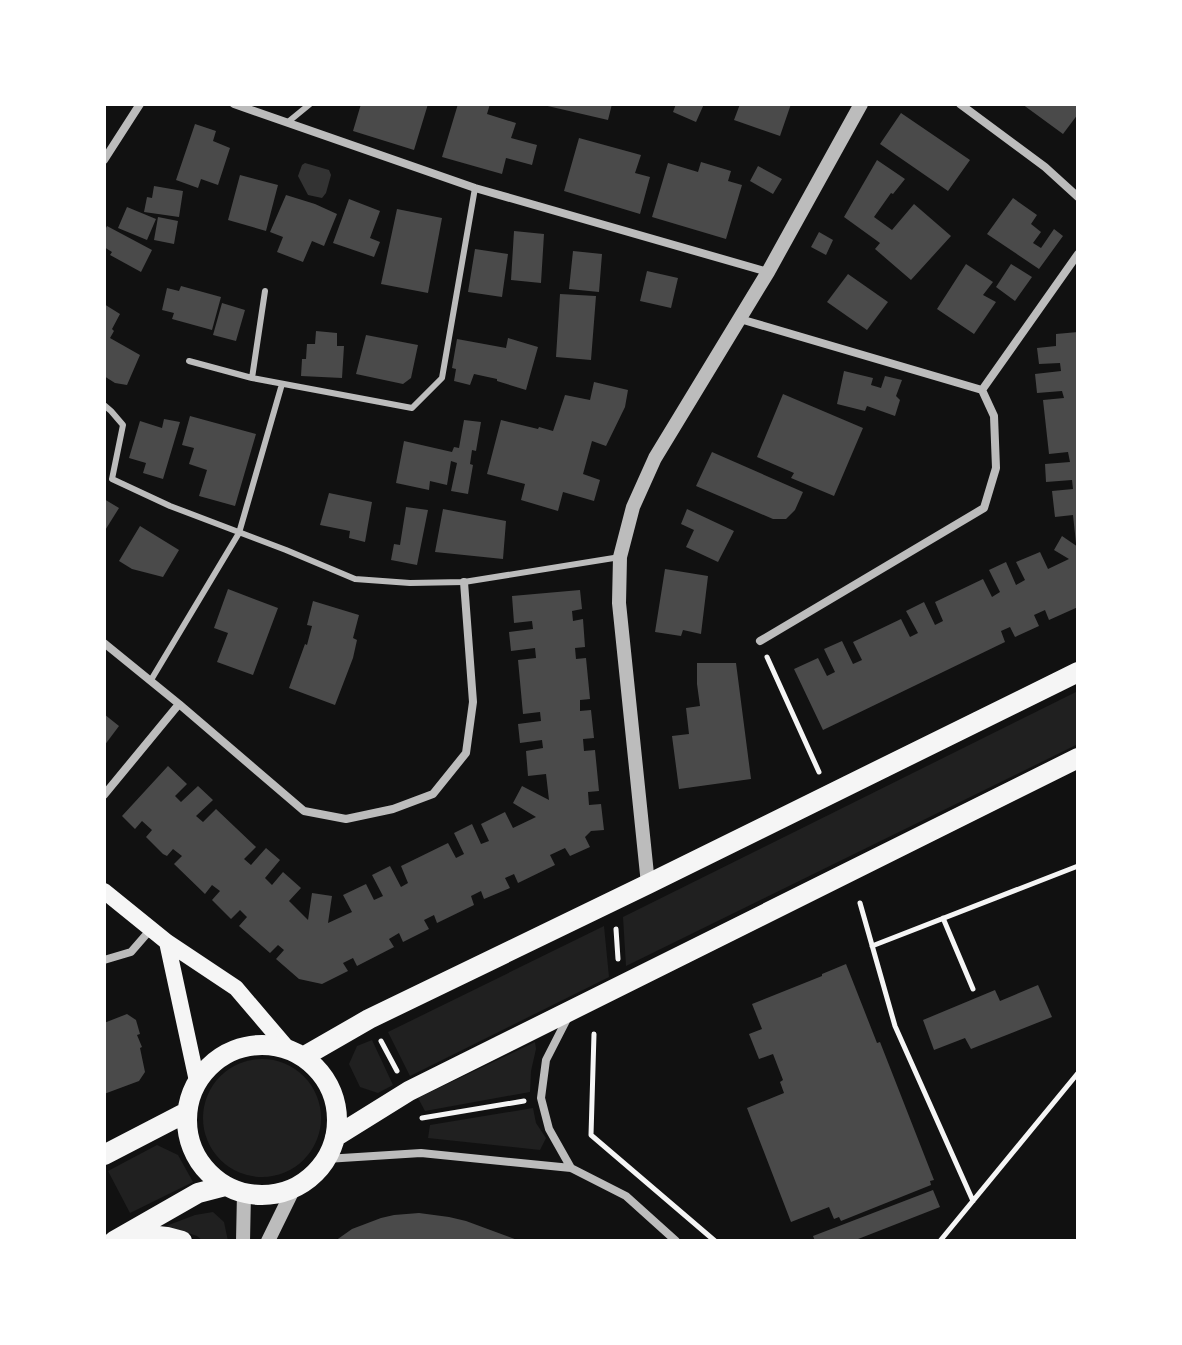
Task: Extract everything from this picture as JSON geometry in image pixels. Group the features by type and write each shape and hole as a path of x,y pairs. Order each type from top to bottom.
{"main road":[{"path":"235,1190 203,1167 189,1141 187,1112 191,1096 197,1081 214,1061 237,1048 262,1044 295,1053 648,884 1078,672"},
{"path":"335,1137 409,1091 1078,758"},
{"path":"104,891 167,942 236,988 295,1053 325,1079 335,1107 335,1137 326,1159 306,1181 269,1195 235,1190 198,1193 121,1237"},
{"path":"167,942 197,1081"},
{"path":"104,1155 187,1112"},
{"path":"121,1237 167,1237 182,1241"}],"street":[{"path":"104,160 140,104"},
{"path":"234,104 475,188 768,272"},
{"path":"648,884 619,603 620,557 633,507 655,458 768,272 861,104"},
{"path":"960,104 1045,167 1078,197"},
{"path":"982,390 1078,254"},
{"path":"740,319 982,390 994,416 996,468 984,508 760,641"},
{"path":"104,643 304,811 346,819 393,809 433,794 466,753 473,702 464,582"},
{"path":"104,795 179,704"},
{"path":"104,960 131,952 151,929"},
{"path":"571,1168 549,1129 541,1098 546,1060 572,1010"},
{"path":"326,1159 421,1153 571,1168 626,1196 676,1241"},
{"path":"268,1241 294,1188"},
{"path":"235,1190 243,1241"}],"lane":[{"path":"288,122 310,104"},
{"path":"189,361 252,378 412,408 442,378 475,188"},
{"path":"252,378 265,291"},
{"path":"151,680 239,533 282,384"},
{"path":"104,405 123,425 112,479 170,506 355,579 410,583 464,582 620,557"}],"path":[{"path":"760,641 829,795"},
{"path":"872,946 1078,866"},
{"path":"860,903 895,1026 973,1201"},
{"path":"943,918 973,989"},
{"path":"616,920 619,971"},
{"path":"594,1034 591,1135 715,1241"},
{"path":"378,1035 399,1075"},
{"path":"940,1241 1078,1073"},
{"path":"422,1118 526,1100"}],"shaded area":[{"path":"305,163 329,170 331,175 322,198 308,195 298,176"},
{"path":"1078,691 1078,744 626,966 623,917"},
{"path":"604,926 609,977 410,1076 388,1032"},
{"path":"372,1040 393,1085 378,1093 360,1087 349,1064 357,1046"},
{"path":"535,1042 530,1092 425,1111 418,1098"},
{"path":"262,1059 285,1063 304,1076 317,1095 321,1118 317,1141 304,1160 285,1173 262,1177 239,1173 220,1160 207,1141 203,1118 207,1095 220,1076 239,1063"},
{"path":"533,1108 536,1123 546,1138 540,1150 428,1138 430,1125"},
{"path":"157,1145 178,1155 193,1182 130,1213 108,1171"},
{"path":"213,1212 224,1222 228,1241 203,1241 166,1226 195,1215"}],"building":[{"path":"361,104 428,104 414,150 353,131"},
{"path":"458,104 490,104 487,114 516,123 511,138 537,145 532,165 506,158 502,174 442,157"},
{"path":"539,104 612,104 608,120"},
{"path":"676,104 704,104 696,122 673,112"},
{"path":"740,104 791,104 780,136 734,120"},
{"path":"1022,104 1074,104 1078,107 1078,114 1063,134"},
{"path":"901,113 970,160 948,191 880,144"},
{"path":"195,124 216,131 213,141 230,148 218,185 201,179 198,188 176,180"},
{"path":"579,138 641,155 635,173 650,177 640,214 564,191"},
{"path":"877,160 905,179 874,217 892,230 914,204 951,236 911,280 875,249 880,243 844,217"},
{"path":"701,162 731,171 728,181 742,185 726,239 652,217 668,163 698,172"},
{"path":"758,166 782,179 773,194 750,181"},
{"path":"240,175 278,185 266,231 228,220"},
{"path":"154,186 183,191 179,217 144,212 147,197 152,198"},
{"path":"286,195 337,214 324,246 312,241 303,262 277,252 283,237 270,232"},
{"path":"1013,198 1037,215 1031,224 1041,232 1033,243 1041,248 1054,229 1063,236 1039,269 987,234"},
{"path":"349,199 380,211 370,238 380,242 374,257 333,243"},
{"path":"127,207 156,219 147,240 118,228"},
{"path":"397,209 442,218 428,293 381,284"},
{"path":"158,217 178,221 174,244 154,240"},
{"path":"107,226 152,250 141,272 110,255 112,252 104,247"},
{"path":"514,231 544,234 541,283 511,280"},
{"path":"819,232 833,240 826,255 811,247"},
{"path":"475,249 508,254 502,297 468,292"},
{"path":"573,251 602,254 599,292 569,289"},
{"path":"966,264 993,282 983,295 996,302 974,334 937,309"},
{"path":"1011,264 1032,277 1015,301 996,287"},
{"path":"647,271 678,278 671,308 640,301"},
{"path":"848,274 888,302 867,330 827,302"},
{"path":"181,286 221,297 212,330 172,319 174,313 162,310 167,288 179,291"},
{"path":"560,294 596,296 591,360 556,357"},
{"path":"222,303 245,310 236,341 213,335"},
{"path":"104,304 120,314 110,338 140,355 127,385 115,383 104,376"},
{"path":"316,331 337,333 337,346 344,346 342,378 301,376 307,344 315,344"},
{"path":"1078,332 1076,543 1073,515 1055,517 1052,491 1073,489 1072,480 1046,482 1045,464 1070,462 1068,452 1049,454 1043,400 1064,398 1062,391 1037,393 1035,374 1061,371 1060,363 1039,364 1037,348 1056,346 1056,334"},
{"path":"366,335 418,345 411,378 403,384 356,374"},
{"path":"508,338 538,347 526,390 474,374 470,385 454,381 456,369 452,368 457,339 506,348"},
{"path":"844,371 873,378 871,385 881,388 885,376 902,380 896,396 900,400 895,416 867,406 865,411 837,404"},
{"path":"594,382 628,390 625,407 606,446 592,441 583,474 600,480 594,501 563,492 558,511 521,500 525,484 487,474 501,420 553,431 565,395 590,400"},
{"path":"783,394 863,428 834,496 791,478 794,473 757,457"},
{"path":"190,416 256,434 235,506 199,496 207,470 189,464 194,448 182,445"},
{"path":"164,419 180,422 163,479 143,473 146,463 129,458 140,421 162,428"},
{"path":"464,420 481,422 476,451 472,450 468,494 451,491 457,463 451,461 447,485 430,481 429,490 396,483 404,441 452,452 454,447 459,448"},
{"path":"712,452 803,492 795,510 786,519 773,519 696,486"},
{"path":"329,493 372,502 365,542 349,538 350,531 320,525"},
{"path":"104,499 119,508 104,532"},
{"path":"406,507 428,510 417,565 391,560 394,544 400,545"},
{"path":"443,509 506,521 503,559 435,552"},
{"path":"687,509 734,531 718,562 686,547 694,530 681,524"},
{"path":"140,526 179,550 163,577 132,569 119,561"},
{"path":"1062,536 1078,547 1078,607 1049,620 1045,610 1034,615 1039,626 1015,637 1010,627 1001,631 1005,642 823,730 794,669 818,658 827,676 835,672 824,649 842,641 853,664 862,660 853,642 901,619 910,637 918,633 906,611 924,602 935,625 943,621 935,602 983,579 992,597 1000,592 989,570 1006,562 1016,585 1025,580 1016,562 1040,552 1048,569 1069,559 1054,550"},
{"path":"665,569 708,576 701,634 683,630 681,636 655,632"},
{"path":"228,589 278,608 253,675 217,662 228,633 214,628"},
{"path":"580,590 582,609 572,611 573,621 583,619 585,647 575,648 576,659 586,658 590,699 580,700 580,711 591,710 594,738 583,739 584,751 595,750 599,791 588,792 589,805 601,804 604,830 591,831 585,837 590,847 570,856 565,848 550,855 555,865 518,883 514,874 505,878 510,888 484,899 481,891 471,896 474,905 437,923 434,915 424,920 429,929 403,942 399,933 389,939 394,947 357,966 353,958 343,963 348,971 322,984 299,979 276,959 284,950 278,945 270,953 239,926 247,917 240,910 231,919 212,900 220,891 212,885 205,894 174,864 182,856 173,849 167,856 163,854 146,837 152,830 142,821 135,829 122,816 168,766 187,784 175,796 181,802 198,786 213,800 196,816 203,822 216,809 256,847 244,859 251,865 266,848 280,860 265,878 272,885 283,872 301,888 289,901 308,920 312,893 332,896 328,923 352,912 343,895 366,884 374,900 383,896 372,875 390,866 401,887 408,883 401,866 448,843 456,858 464,854 454,833 472,824 481,844 489,841 481,824 505,812 513,828 536,817 513,803 522,786 549,800 546,774 528,776 526,751 543,748 542,740 520,743 518,724 541,721 540,712 523,714 518,660 536,658 535,648 511,651 509,632 533,629 532,621 514,623 512,596"},
{"path":"313,601 359,615 353,638 357,640 353,658 335,705 289,688 307,645 312,626 307,625"},
{"path":"697,663 736,663 751,779 679,789 672,736 689,734 686,708 700,706"},
{"path":"104,714 119,726 104,746"},
{"path":"846,964 934,1180 930,1181 931,1185 841,1221 839,1217 834,1219 829,1207 791,1222 747,1108 784,1093 780,1082 783,1080 773,1054 759,1059 749,1034 762,1029 752,1004"},
{"path":"1038,985 1052,1017 971,1049 965,1038 934,1050 923,1020 995,990 1000,1001"},
{"path":"127,1014 136,1020 145,1072 139,1081 104,1094 104,1023"},
{"path":"933,1190 940,1207 853,1241 815,1241 813,1236"},
{"path":"419,1213 466,1221 520,1241 335,1241 352,1229 381,1218"}]}
